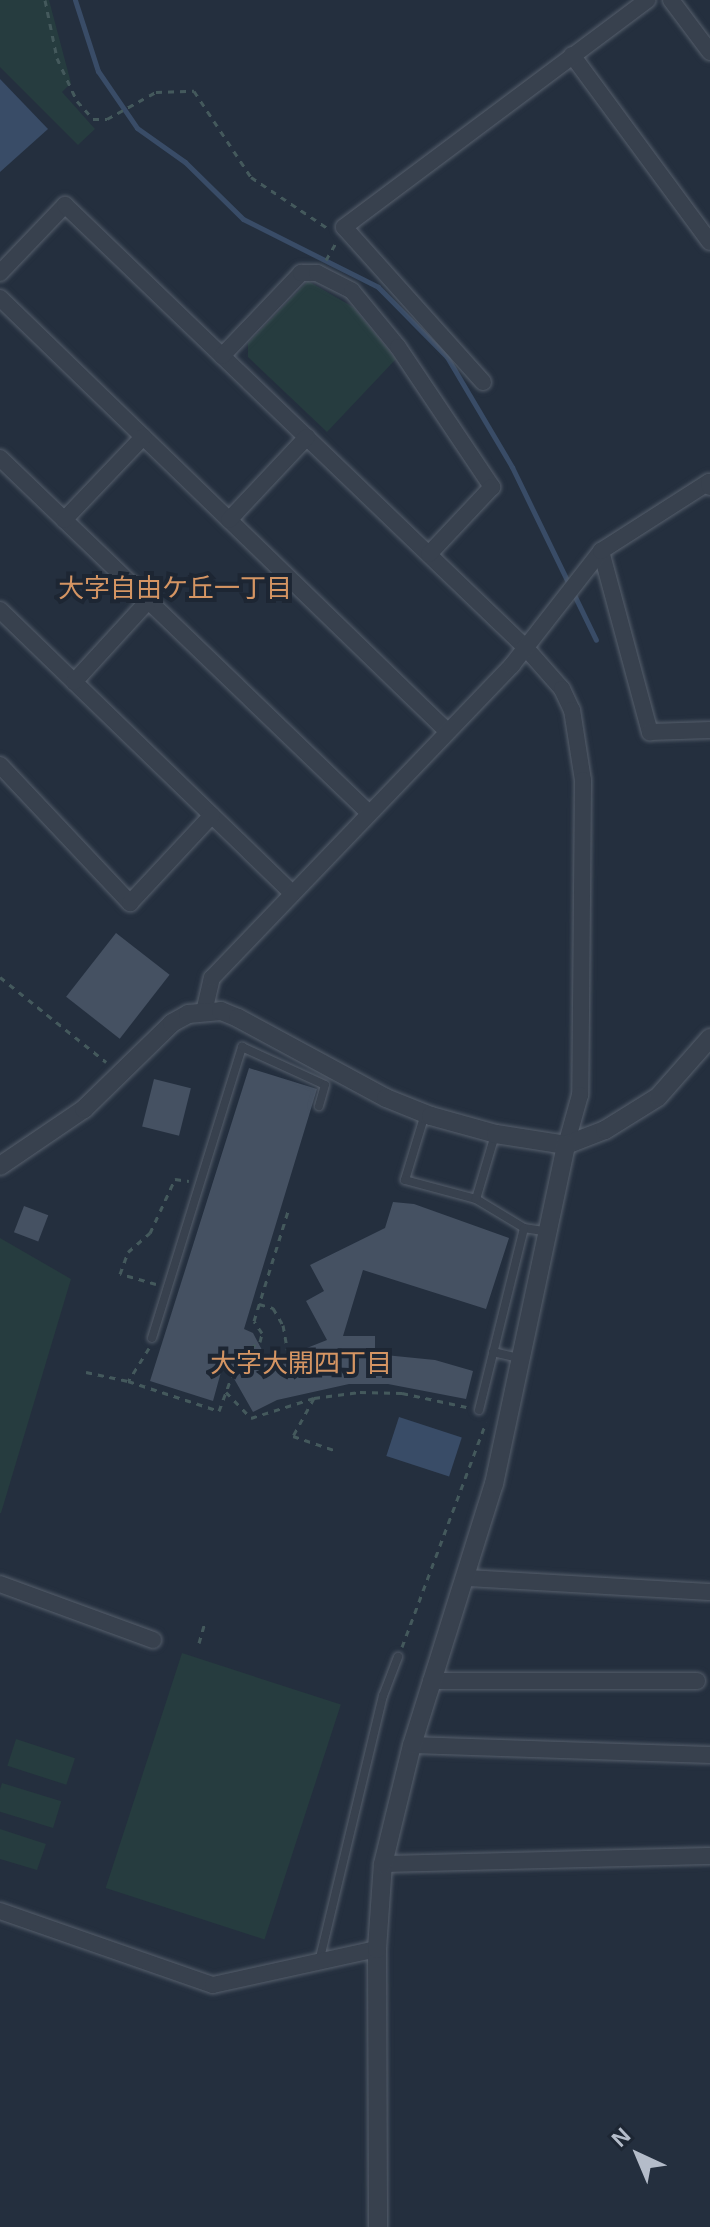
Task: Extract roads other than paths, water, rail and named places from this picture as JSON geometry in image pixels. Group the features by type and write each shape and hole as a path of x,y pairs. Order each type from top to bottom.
{"street":[{"path":"483,382 344,227 647,0"},
{"path":"671,0 710,52"},
{"path":"572,55 710,242"},
{"path":"0,273 65,205 525,647 572,710 583,780 580,1095 566,1145 494,1484 467,1578 412,1745 383,1864 377,1949 378,2227"},
{"path":"222,356 301,273 317,273 352,291 398,347 492,487 429,554"},
{"path":"0,298 446,730"},
{"path":"64,520 143,437"},
{"path":"229,520 307,437"},
{"path":"0,458 369,813"},
{"path":"204,1012 212,978 525,647 601,551 709,482 710,487"},
{"path":"601,551 650,732 710,730"},
{"path":"74,682 148,601"},
{"path":"0,610 292,893"},
{"path":"0,765 130,903 212,815"},
{"path":"0,1166 39,1144 121,1075 172,1023 204,1012 238,1018 386,1098 426,1113 496,1134 566,1145 605,1130 658,1097 710,1038"},
{"path":"467,1578 710,1592"},
{"path":"0,1584 153,1640"},
{"path":"431,1681 697,1681"},
{"path":"412,1745 710,1755"},
{"path":"383,1864 710,1856"},
{"path":"0,1911 213,1985 377,1949"}],"lane":[{"path":"152,1338 242,1047 325,1085 319,1106"},
{"path":"285,1067 295,1048"},
{"path":"426,1113 405,1180 476,1199 524,1228 548,1232"},
{"path":"476,1199 496,1134"},
{"path":"479,1410 524,1228"},
{"path":"493,1352 521,1358"},
{"path":"319,1962 383,1696 398,1657"}],"water":[{"path":"0,79 48,129 0,172"},
{"path":"399,1417 462,1437 449,1476 386,1456"}],"waterway":[{"path":"75,0 98,71 137,128 185,162 243,219 378,287 447,357 512,467 596,640"}],"district":[{"name":"大字自由ケ丘一丁目","path":"175,589"},
{"name":"大字大開四丁目","path":"301,1364"}]}
